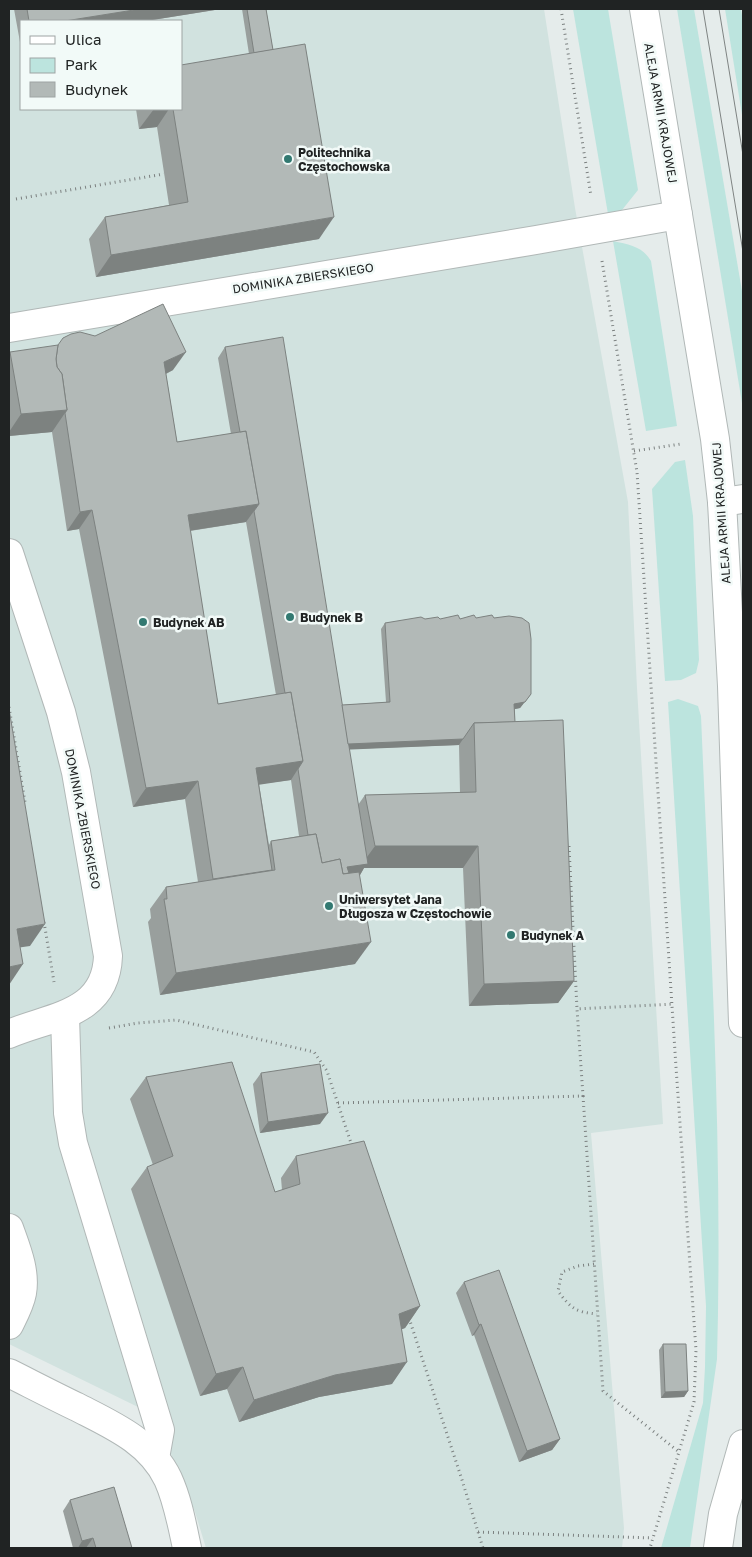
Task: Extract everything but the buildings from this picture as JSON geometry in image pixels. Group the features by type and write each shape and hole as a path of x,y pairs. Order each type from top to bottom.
{"main road":[{"name":"ALEJA ARMII KRAJOWEJ","path":"644,9 715,440 733,500 732,686 743,1023"},
{"name":"DOMINIKA ZBIERSKIEGO","path":"9,328 678,215"},
{"name":"DOMINIKA ZBIERSKIEGO","path":"9,553 61,712 76,772 107,946 108,966 102,984 87,1001 62,1016 9,1034"},
{"path":"62,1016 68,1113 73,1143 160,1430 155,1458"},
{"path":"9,1228 19,1257 23,1281 19,1304 9,1325"},
{"path":"9,1373 114,1426 138,1442 155,1458 167,1477 175,1497 187,1548"},
{"path":"718,1548 723,1514 743,1444"}],"path":[{"path":"561,9 637,472 696,1350 694,1402 650,1548"},
{"path":"16,199 164,174"},
{"path":"9,707 25,804"},
{"path":"569,846 577,1009 603,1392 679,1452"},
{"path":"44,920 62,1016 96,1030 138,1023 176,1020 314,1052 327,1071 353,1150"},
{"path":"577,1009 672,1004"},
{"path":"338,1103 583,1096"},
{"path":"594,1264 578,1266 562,1272 558,1291 569,1306 584,1312 598,1314"},
{"path":"408,1316 464,1483 483,1548"},
{"path":"478,1532 653,1538"}],"shaded area":[{"name":"Uniwersytet Jana Długosza w Częstochowie","path":"9,9 544,9 575,208 628,502 663,1124 591,1133 624,1528 622,1548 206,1548 195,1512 169,1449 138,1407 9,1344"}],"green space":[{"path":"573,9 608,9 638,190 622,210 608,214"},
{"path":"677,9 694,9 743,297 743,409"},
{"path":"725,9 741,9 743,22 743,121"},
{"path":"613,241 640,249 651,261 677,426 646,431"},
{"path":"685,460 693,516 699,660 696,673 681,680 665,681 652,489 675,462"},
{"path":"678,699 698,706 701,716 717,1118 717,1359 690,1548 661,1548 703,1403 705,1367 706,1306 668,702"}],"tram line":[{"path":"703,9 743,252"},
{"path":"719,9 743,155"}],"place":[{"name":"Politechnika Częstochowska","path":"288,159"},
{"name":"Budynek B","path":"290,617"},
{"name":"Budynek AB","path":"143,622"},
{"name":"Uniwersytet Jana Długosza w Częstochowie","path":"329,906"},
{"name":"Budynek A","path":"511,935"}]}
